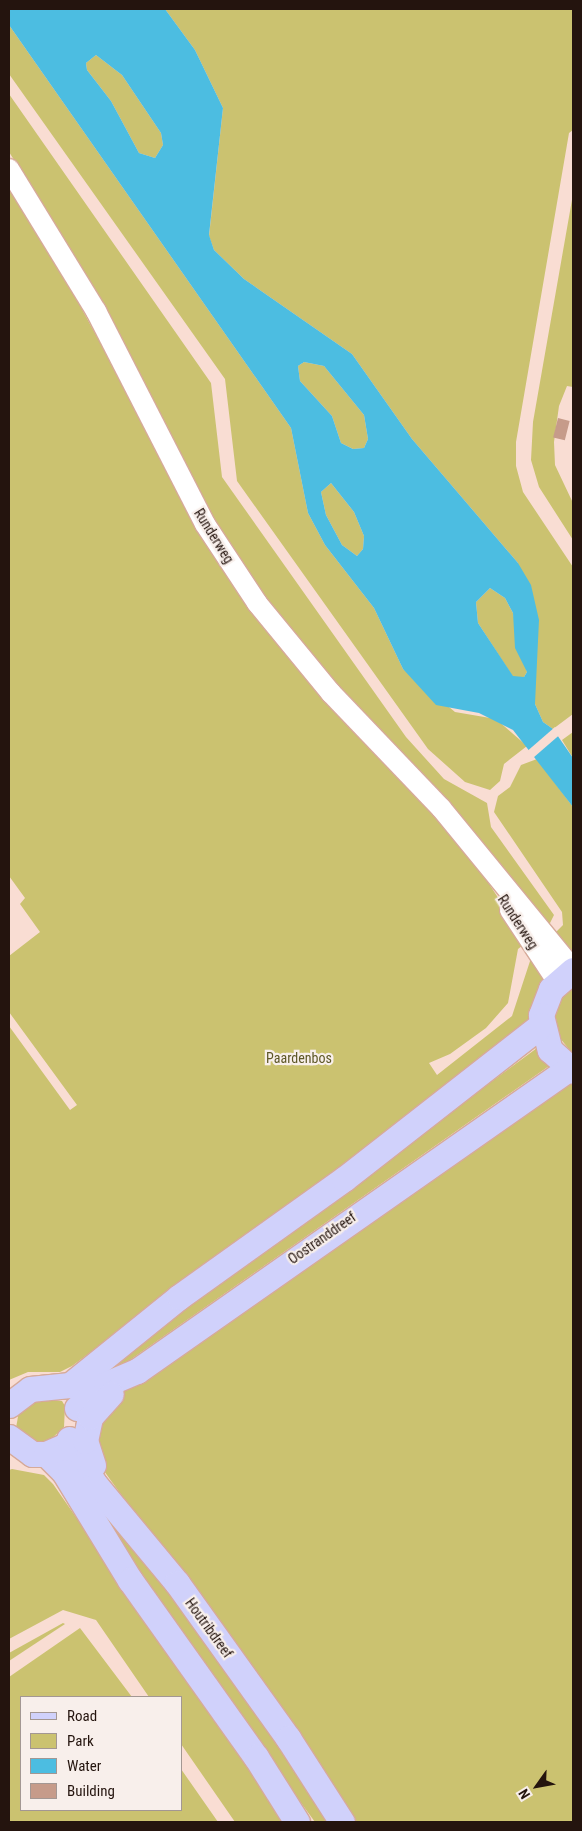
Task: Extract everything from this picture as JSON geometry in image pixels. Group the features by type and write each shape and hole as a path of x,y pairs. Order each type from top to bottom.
{"main road":[{"path":"568,973 546,997 541,1025 550,1050 571,1070"},
{"path":"9,1405 30,1389 66,1392 108,1352 344,1179 541,1025"},
{"name":"Oostranddreef","path":"66,1392 106,1384 137,1371 571,1070"},
{"path":"110,1497 86,1451 86,1434 97,1405 137,1371"},
{"path":"9,1387 26,1378 66,1392"},
{"path":"20,1454 69,1440 77,1423 66,1392"},
{"name":"Houtribdreef","path":"69,1440 82,1467 110,1497 283,1730 342,1822"},
{"path":"20,1454 64,1472 87,1514 297,1822"}],"street":[{"name":"Runderweg","path":"9,169 96,311 205,524 257,603 331,693 441,808 483,860 499,892 568,973"}],"green space":[{"path":"165,9 573,9 573,130 569,133 516,442 516,466 523,492 573,567 573,714 553,729 543,722 535,704 518,563 412,439 352,354 244,279 214,250 209,236 223,108 195,50"},
{"path":"9,25 291,428 308,513 325,545 374,608 403,669 455,712 496,719 527,746 504,764 500,781 490,790 465,782 428,749 237,481 225,379 9,74"},
{"path":"96,55 122,75 161,133 163,145 155,158 139,153 111,101 87,70 86,63"},
{"path":"9,94 211,383 222,477 406,737 444,779 487,803 491,827 554,915 547,929 274,610 225,540 43,205 9,152"},
{"name":"Paardenbos","path":"9,185 59,267 189,506 480,870 527,942 518,949 508,1003 486,1028 450,1054 429,1063 437,1075 512,1016 533,952 544,972 531,1024 72,1366 60,1372 28,1372 9,1380 9,1026 70,1110 77,1105 9,1012 9,956 40,932 20,904 25,898 9,876"},
{"path":"573,194 573,387 567,386 559,406 554,442 555,465 573,503 573,540 539,487 531,460 533,422"},
{"path":"304,362 324,366 364,415 368,439 364,448 353,449 341,443 332,416 300,381 298,366"},
{"path":"331,483 354,512 364,536 363,549 357,556 342,545 326,515 321,492"},
{"path":"490,588 505,598 513,613 527,672 524,677 513,677 478,623 476,602"},
{"path":"573,732 573,758 562,740"},
{"path":"537,759 573,807 573,954 552,936 563,925 562,912 494,812 498,796 510,787 521,765"},
{"path":"573,986 573,1054 559,1037 555,1018 561,999"},
{"path":"537,1048 549,1066 83,1393 122,1354"},
{"path":"568,1081 573,1083 573,1822 357,1822 99,1464 95,1422 109,1402"},
{"path":"33,1401 62,1401 65,1406 64,1427 48,1442 35,1443 16,1428 19,1411"},
{"path":"76,1464 183,1604 331,1822 315,1822 151,1598"},
{"path":"9,1470 44,1475 53,1484 288,1822 235,1822 182,1745 182,1696 148,1696 96,1620 63,1610 9,1639"},
{"path":"63,1623 65,1624 9,1661 9,1653"},
{"path":"80,1628 131,1696 20,1696 20,1811 182,1811 182,1770 218,1822 9,1822 9,1677"}],"water":[{"path":"9,9 165,9 195,50 223,108 209,235 214,250 244,279 352,354 412,439 518,563 531,585 539,620 535,704 543,722 553,729 573,758 573,807 513,730 479,713 436,705 403,669 374,608 325,545 308,513 291,428 9,25","holes":["96,55 122,75 161,133 163,145 155,158 139,153 111,101 87,70 86,63","304,362 324,366 364,415 368,439 364,448 353,449 341,443 332,416 300,381 298,366","331,483 354,512 364,536 363,549 357,556 342,545 326,515 321,492","490,588 505,598 513,613 515,648 527,672 524,677 513,676 478,623 476,602"]}],"pier":[{"path":"555,727 561,734 533,758 527,751"}],"building":[{"path":"558,418 570,421 565,440 553,437"}]}
